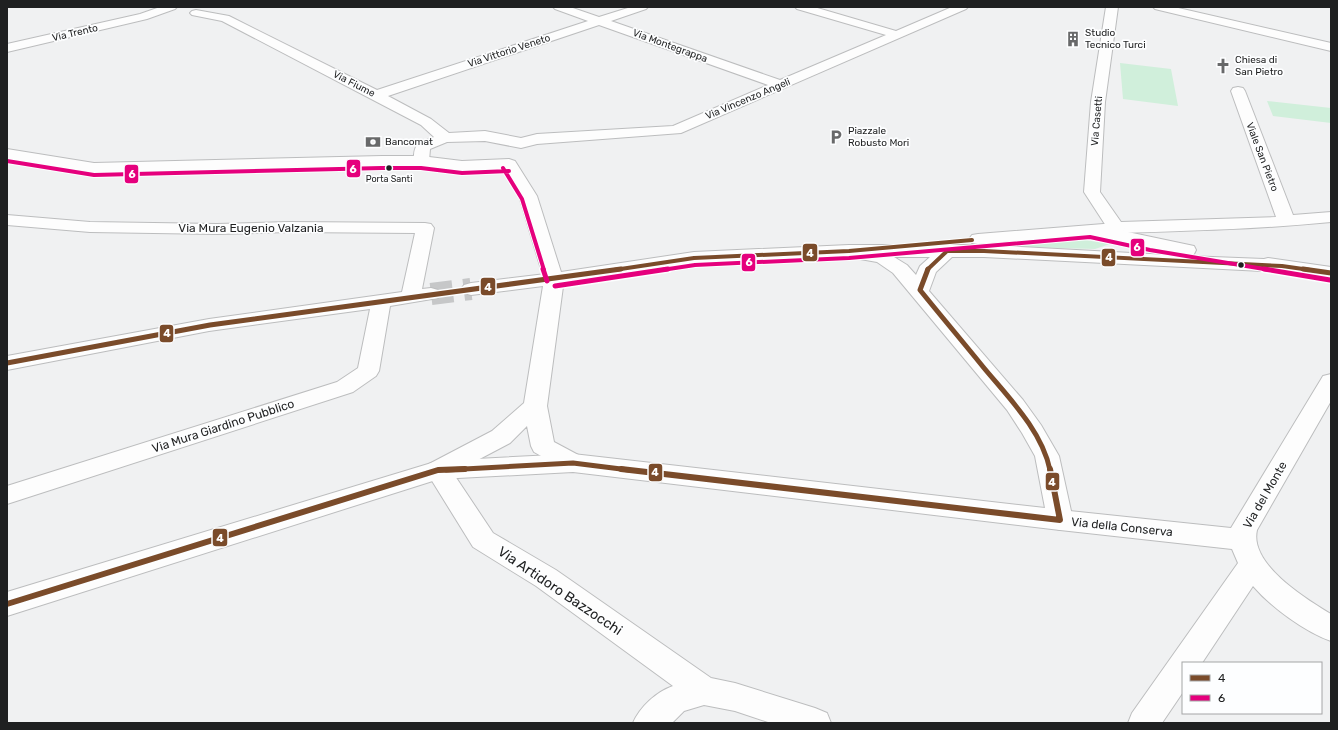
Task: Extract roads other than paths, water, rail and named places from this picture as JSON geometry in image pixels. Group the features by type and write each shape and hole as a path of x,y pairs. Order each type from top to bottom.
{"street":[{"name":"Via Montegrappa","path":"559,7 781,85"},
{"name":"Via Vittorio Veneto","path":"376,95 642,7"},
{"path":"802,7 898,35"},
{"name":"Via Vincenzo Angeli","path":"445,138 485,136 521,143 537,139 676,130 962,7"},
{"name":"Via Casetti","path":"1112,7 1098,102 1092,192 1116,228"},
{"path":"1159,7 1331,47"},
{"name":"Via Fiume","path":"175,9 196,13 223,11 426,122 445,138"},
{"name":"Via Trento","path":"7,48 175,9"},
{"name":"Viale San Pietro","path":"1238,91 1287,222"},
{"path":"421,161 422,147 445,138"},
{"path":"7,154 94,168 421,161 462,166 509,164 524,152 521,143"},
{"path":"509,164 528,196 554,279 535,406 543,446 573,463"},
{"path":"850,251 904,245 1116,228 1223,226 1287,222 1331,217"},
{"name":"Via Mura Eugenio Valzania","path":"7,220 90,227 217,229 289,227 425,228 411,297"},
{"path":"1112,258 1151,243 1181,234 1223,226"},
{"path":"1090,230 1151,243 1331,273"},
{"path":"850,251 883,258 894,264 920,290 1015,404 1047,456 1060,520"},
{"path":"471,289 554,279 694,258 850,251 984,251 1282,266"},
{"path":"920,290 927,270 947,251"},
{"path":"7,363 210,325 432,294"},
{"name":"Via Mura Giardino Pubblico","path":"7,496 346,387 368,371 381,302"},
{"name":"Via del Monte","path":"1186,662 1247,553 1244,529 1331,381"},
{"path":"7,604 438,470 501,437 535,406"},
{"path":"438,470 573,463"},
{"name":"Via della Conserva","path":"573,463 1060,520 1247,553"},
{"name":"Via Artidoro Bazzocchi","path":"438,470 483,540 546,578 704,691"},
{"path":"1247,553 1262,577 1277,592 1331,629"},
{"path":"1144,723 1182,667"},
{"path":"649,723 674,700 704,691 735,697 815,723"}],"tunnel":[{"path":"431,294 471,289"}],"place":[{"name":"Studio Tecnico Turci","path":"1073,39"},
{"name":"Chiesa di San Pietro","path":"1223,66"},
{"name":"Piazzale Robusto Mori","path":"836,137"},
{"name":"Bancomat","path":"373,142"},
{"name":"Porta Santi","path":"389,168"}]}
